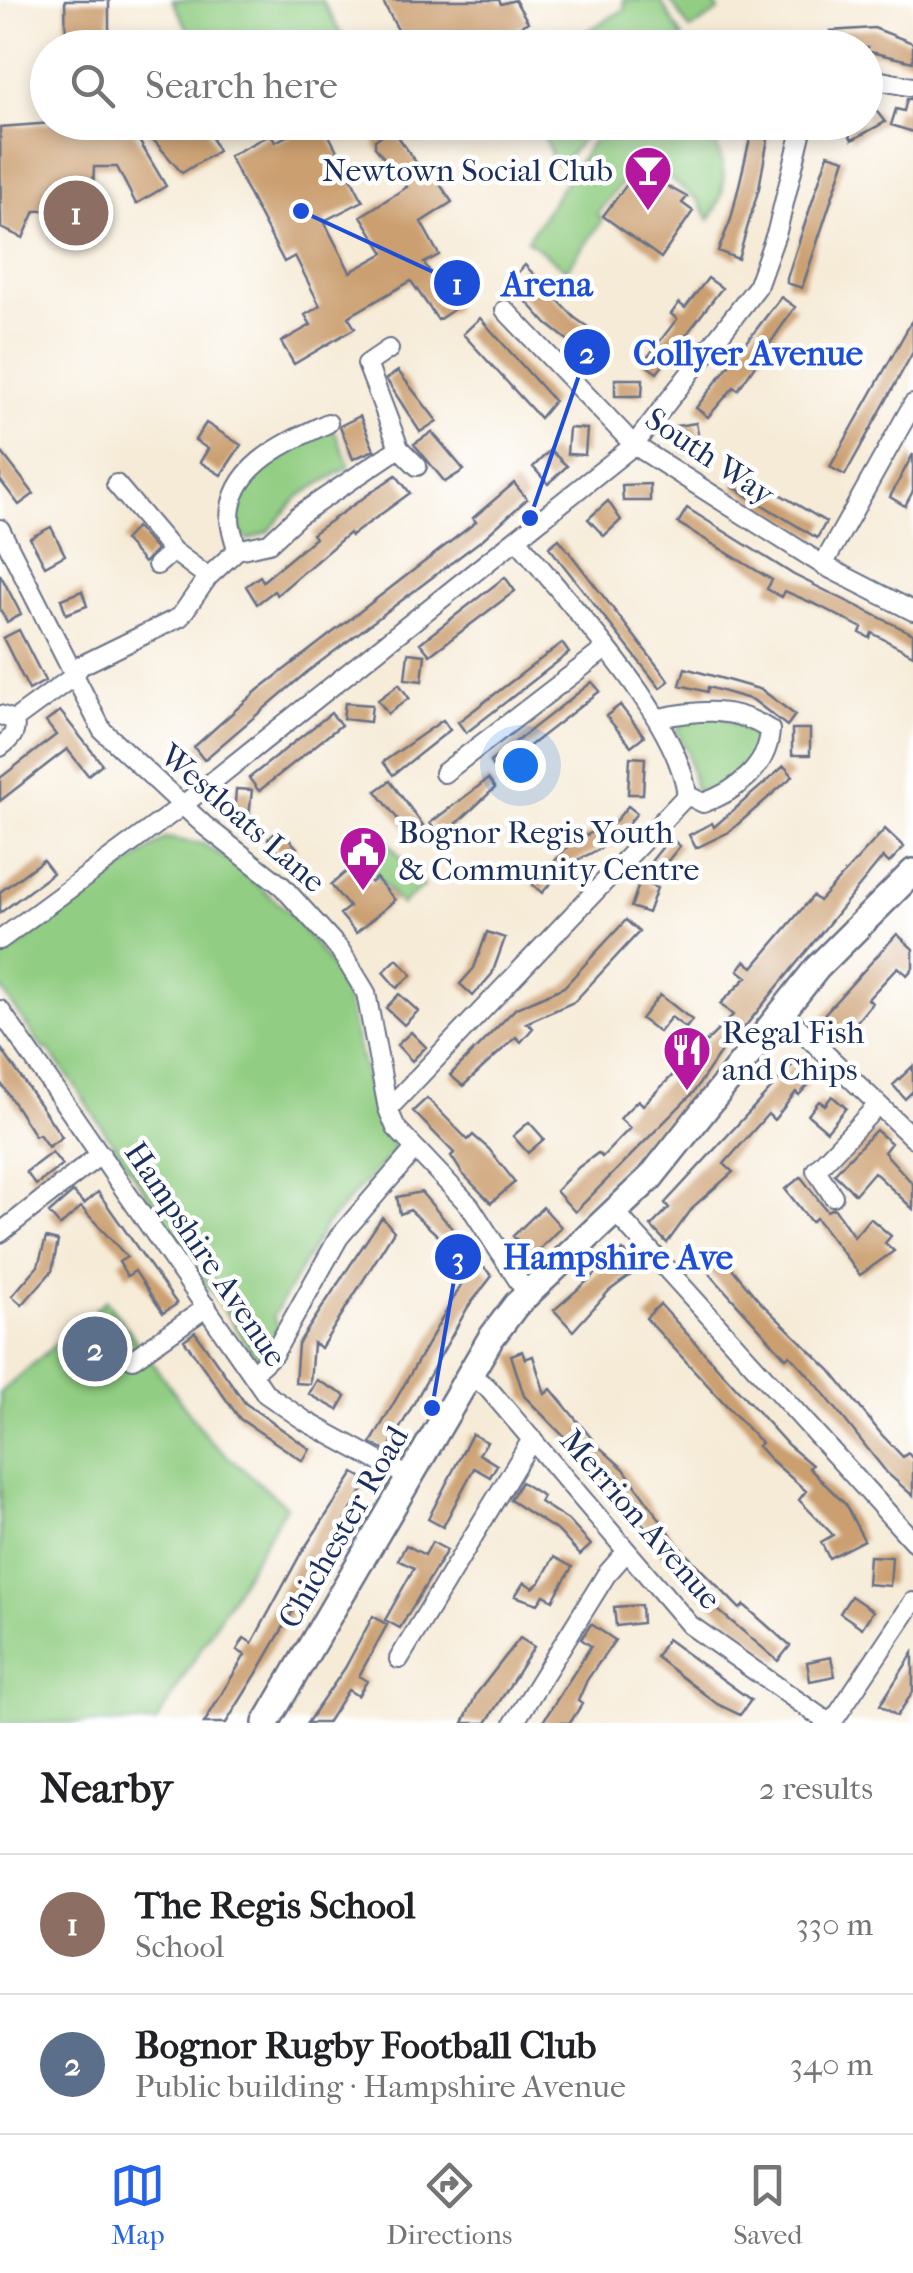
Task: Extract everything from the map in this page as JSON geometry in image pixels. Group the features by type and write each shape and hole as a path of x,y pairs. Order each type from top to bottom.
{"main road":[{"name":"Chichester Road","path":"266,1723 491,1338 527,1294 616,1214 685,1138 818,968 911,878"}],"street":[{"path":"883,81 913,87"},
{"path":"0,940 183,804 634,445 756,287 777,231 800,140"},
{"name":"South Way","path":"504,310 634,445 823,565 913,610"},
{"path":"389,349 367,364 399,448 416,466"},
{"path":"823,565 913,404"},
{"path":"237,550 230,519 238,492 254,465 272,450 328,423"},
{"path":"0,746 12,738 7,717 74,676 80,666 180,617 208,577 237,550 268,543 298,515 399,448"},
{"path":"116,484 173,551 208,577"},
{"name":"Westloats Lane","path":"1,534 102,730 282,886 340,950 366,994 388,1109 414,1150 470,1206 527,1294"},
{"path":"518,540 659,718 684,766 688,795"},
{"path":"158,565 173,551"},
{"path":"444,773 604,650"},
{"path":"659,718 720,710 748,716 770,730 768,752 748,777 722,796 703,803 688,795"},
{"path":"388,1109 688,795"},
{"name":"Hampshire Avenue","path":"0,1010 266,1394 410,1478"},
{"path":"783,1013 913,1138"},
{"path":"833,1196 816,1170 878,1105"},
{"path":"252,1374 274,1353 340,1237 414,1150"},
{"path":"0,1234 101,1154"},
{"path":"616,1214 913,1541"},
{"path":"133,1359 207,1307"},
{"name":"Merrion Avenue","path":"469,1375 487,1387 690,1625 830,1723"},
{"path":"400,1659 532,1438"},
{"path":"514,1723 606,1575 626,1552"},
{"path":"830,1723 913,1602"}],"green space":[{"path":"172,0 322,0 339,30 189,30"},
{"path":"623,0 660,0 678,30 589,30 625,9"},
{"path":"670,0 712,0 719,11 690,30"},
{"path":"546,140 581,140 562,166 554,162"},
{"path":"593,140 713,140 721,158 723,183 709,220 698,200 642,158 597,214 603,220 566,270 527,240"},
{"path":"333,428 350,466 298,497 269,531 249,540 241,535 241,496 251,481 281,455"},
{"path":"717,714 757,736 757,751 714,793 695,790 687,750 677,731 682,720"},
{"path":"383,836 424,886 401,905 360,855"},
{"path":"166,838 203,844 230,861 291,914 342,980 372,1103 395,1150 325,1226 273,1317 278,1325 273,1340 255,1357 73,1083 48,1049 43,1049 0,987 0,959"},
{"path":"106,1300 210,1441 286,1506 156,1723 0,1723 0,1393"}],"building":[{"path":"65,0 109,0 109,30 66,30"},
{"path":"382,0 499,0 501,4 515,0 528,22 514,30 398,30"},
{"path":"883,31 913,43 913,62 883,55"},
{"path":"907,99 913,99 913,132 891,125 896,109 904,111"},
{"path":"30,125 30,140 139,140 166,186 136,204 117,167 94,167 92,209 35,211 23,238 1,228 0,127"},
{"path":"154,140 213,140 218,151 182,173"},
{"path":"260,140 331,140 363,201 324,221 350,272 384,253 361,216 407,187 375,147 375,140 400,140 425,175 431,171 452,202 421,222 439,255 424,263 456,308 438,320 411,281 348,317 355,328 294,364 281,342 311,325 305,315 320,306 295,256 284,262 229,156"},
{"path":"750,140 768,140 759,188 738,259 718,251 731,219"},
{"path":"828,154 845,159 802,288 787,283 787,278"},
{"name":"Newtown Social Club","path":"638,170 687,197 682,203 693,211 661,258 603,216"},
{"path":"525,265 575,318 608,341 593,360 547,324 509,282"},
{"path":"708,278 722,288 657,373 643,363 677,319 671,314 679,303 685,308"},
{"path":"781,297 795,307 738,390 734,387 708,417 696,408"},
{"path":"480,318 554,401 540,418 463,334"},
{"path":"913,319 913,352 845,475 830,467"},
{"path":"398,371 437,421 420,432 386,379"},
{"path":"615,379 643,379 642,396 615,396"},
{"path":"360,416 374,450 353,459 340,426"},
{"path":"206,423 241,445 221,475 200,462 208,449 195,440"},
{"path":"696,423 701,450 682,454 676,426"},
{"path":"569,428 587,429 585,455 567,454"},
{"path":"432,432 464,470 445,482 414,444"},
{"path":"0,450 34,494 19,505 0,480"},
{"path":"550,450 567,466 548,484 533,467"},
{"path":"913,454 913,491 905,506 890,497"},
{"path":"743,472 826,522 817,538 733,487"},
{"path":"396,475 410,493 351,536 349,533 277,595 274,591 257,604 246,586 260,576 263,581 315,538 312,534"},
{"path":"514,483 527,499 483,539 307,672 204,760 194,747 258,690 476,522 473,518"},
{"path":"650,484 650,501 623,501 622,485"},
{"path":"608,501 621,520 604,536 588,519"},
{"path":"687,508 794,575 913,634 913,655 872,633 870,638 860,633 862,628 819,606 785,591 782,597 767,589 772,580 678,523"},
{"path":"51,527 65,555 45,566 30,538"},
{"path":"136,527 156,550 144,563 124,540"},
{"path":"559,539 669,681 660,688 549,547"},
{"path":"0,574 21,614 7,622 0,609"},
{"path":"505,577 515,591 430,655 420,643"},
{"path":"82,591 87,606 66,614 61,599"},
{"path":"19,630 45,681 29,690 3,638"},
{"path":"562,643 569,653 466,733 458,722"},
{"path":"408,653 425,655 422,681 405,679"},
{"path":"685,668 762,690 795,715 787,726 753,700 708,687 707,692 680,685"},
{"path":"592,682 600,691 496,772 490,762"},
{"path":"399,684 409,698 388,714 378,700"},
{"path":"345,703 372,705 370,722 343,719"},
{"path":"620,705 644,736 631,746 606,716"},
{"path":"60,711 102,764 88,775 67,749 0,801 0,778 56,735 46,722"},
{"path":"331,713 341,725 259,791 249,778"},
{"path":"443,720 450,730 393,775 383,762"},
{"path":"792,729 810,729 810,755 792,755"},
{"path":"630,757 645,758 643,794 628,794"},
{"path":"784,766 793,776 729,832 696,848 689,835 712,823 714,827"},
{"path":"488,779 495,788 441,838 430,823"},
{"path":"390,781 423,825 410,835 376,791"},
{"path":"236,789 252,790 249,816 234,815"},
{"path":"628,806 637,813 615,841 566,866 542,893 533,885 571,843 593,832 598,842"},
{"path":"280,829 297,848 285,859 268,839"},
{"path":"885,829 904,847 889,863 883,857 730,1045 727,1043 693,1093 575,1212 556,1191 579,1167 598,1153 602,1157 630,1128 620,1119 625,1113 638,1100 643,1105 733,1015 720,1004 747,977 738,970 745,961 753,967 813,896 819,901"},
{"path":"670,838 680,846 648,885 657,888 648,913 631,907 644,870"},
{"path":"43,860 53,873 0,913 0,892"},
{"name":"Bognor Regis Youth & Community Centre","path":"355,864 371,883 376,878 395,900 356,933 340,914 349,907 331,885"},
{"path":"626,920 639,932 574,1002 526,1023 533,1028 521,1042 516,1037 463,1086 450,1075 516,1008 564,987"},
{"path":"487,932 505,938 492,974 473,996 460,984 474,968"},
{"path":"897,934 913,949 913,968 907,975 898,967 868,999 872,1003 840,1042 818,1021"},
{"path":"397,959 412,975 397,988 383,972"},
{"path":"399,994 418,1011 404,1025 386,1008"},
{"path":"660,995 692,1020 686,1028 671,1017 659,1032 641,1019"},
{"path":"411,1032 426,1047 412,1061 397,1045"},
{"path":"0,1047 62,1137 48,1147 39,1134 35,1136 0,1082"},
{"path":"801,1056 819,1073 799,1095 796,1092 774,1120 768,1114 724,1164 733,1172 694,1206 667,1243 651,1226 669,1208 665,1203"},
{"path":"913,1066 913,1091 905,1099 893,1085"},
{"path":"832,1096 846,1108 827,1131 808,1115 819,1101 825,1105"},
{"path":"427,1098 468,1140 473,1135 489,1149 515,1182 491,1203 462,1173 451,1156 454,1153 413,1111"},
{"path":"529,1122 544,1139 528,1153 513,1136"},
{"path":"876,1130 891,1143 884,1152 913,1184 913,1209 874,1172 855,1194 834,1174"},
{"path":"52,1152 62,1165 36,1185 26,1172"},
{"path":"801,1177 827,1211 834,1208 854,1237 870,1218 891,1236 885,1243 894,1251 860,1275 816,1218 811,1222 785,1189"},
{"path":"73,1192 84,1204 98,1192 177,1304 163,1313 135,1271 127,1276 119,1262 127,1257 81,1207 60,1226 49,1213"},
{"path":"421,1192 468,1247 460,1256 410,1210 400,1214 397,1197"},
{"path":"543,1207 561,1227 533,1256 513,1236"},
{"path":"382,1217 394,1231 321,1348 313,1343 310,1384 295,1383 298,1344"},
{"path":"46,1238 58,1241 52,1271 22,1305 12,1296 38,1266"},
{"path":"623,1250 640,1268 609,1291 573,1331 554,1310"},
{"path":"717,1250 759,1301 830,1370 882,1435 903,1457 908,1453 913,1459 913,1496 887,1473 790,1355 786,1358 701,1264"},
{"path":"476,1259 492,1276 468,1307 387,1451 371,1443"},
{"path":"660,1304 788,1445 812,1465 809,1468 845,1504 864,1540 829,1558 821,1542 833,1535 799,1500 806,1491 770,1459 758,1446 761,1443 646,1318"},
{"path":"69,1330 124,1335 122,1365 66,1362"},
{"path":"195,1332 245,1403 310,1449 303,1461 240,1419 184,1340"},
{"path":"522,1351 525,1359 533,1356 545,1394 551,1389 597,1445 624,1469 682,1550 740,1609 744,1605 790,1646 778,1661 692,1588 651,1541 655,1538 632,1512 635,1509 524,1396 511,1355"},
{"path":"317,1380 346,1396 338,1410 309,1394"},
{"path":"472,1434 487,1442 479,1454 497,1465 490,1477 474,1468 443,1527 428,1519"},
{"path":"354,1473 368,1481 257,1673 226,1723 204,1723 245,1655 237,1650 244,1638 252,1643 300,1555"},
{"path":"521,1482 543,1496 540,1502 568,1520 591,1545 580,1555 559,1532 510,1500"},
{"path":"432,1542 447,1550 400,1628 385,1620 414,1568 398,1560 406,1545 425,1555"},
{"path":"869,1556 892,1557 890,1586 867,1584"},
{"path":"554,1557 572,1567 553,1600 544,1595 538,1604 515,1596 524,1582 533,1588 540,1582"},
{"path":"851,1596 873,1611 862,1628 840,1613"},
{"path":"641,1605 642,1623 616,1626 614,1607"},
{"path":"373,1616 387,1625 359,1676 367,1681 358,1696 348,1690 327,1723 307,1723 345,1668"},
{"path":"591,1624 615,1640 587,1680 578,1701 582,1704 570,1723 542,1723 591,1646 581,1639"},
{"path":"520,1638 534,1647 486,1723 463,1723 477,1693"},
{"path":"667,1639 751,1700 740,1715 717,1704 656,1657"},
{"path":"913,1653 913,1692 897,1716 880,1705"},
{"path":"831,1657 835,1676 810,1681 807,1662"}],"place":[{"name":"Arena","path":"301,211"},
{"name":"Newtown Social Club","path":"648,212"},
{"name":"The Regis School","path":"76,213"},
{"name":"Collyer Avenue","path":"530,518"},
{"name":"Bognor Regis Youth & Community Centre","path":"363,892"},
{"name":"Regal Fish and Chips","path":"687,1092"},
{"name":"Bognor Rugby Football Club","path":"95,1349"},
{"name":"Hampshire Ave","path":"432,1408"}]}
